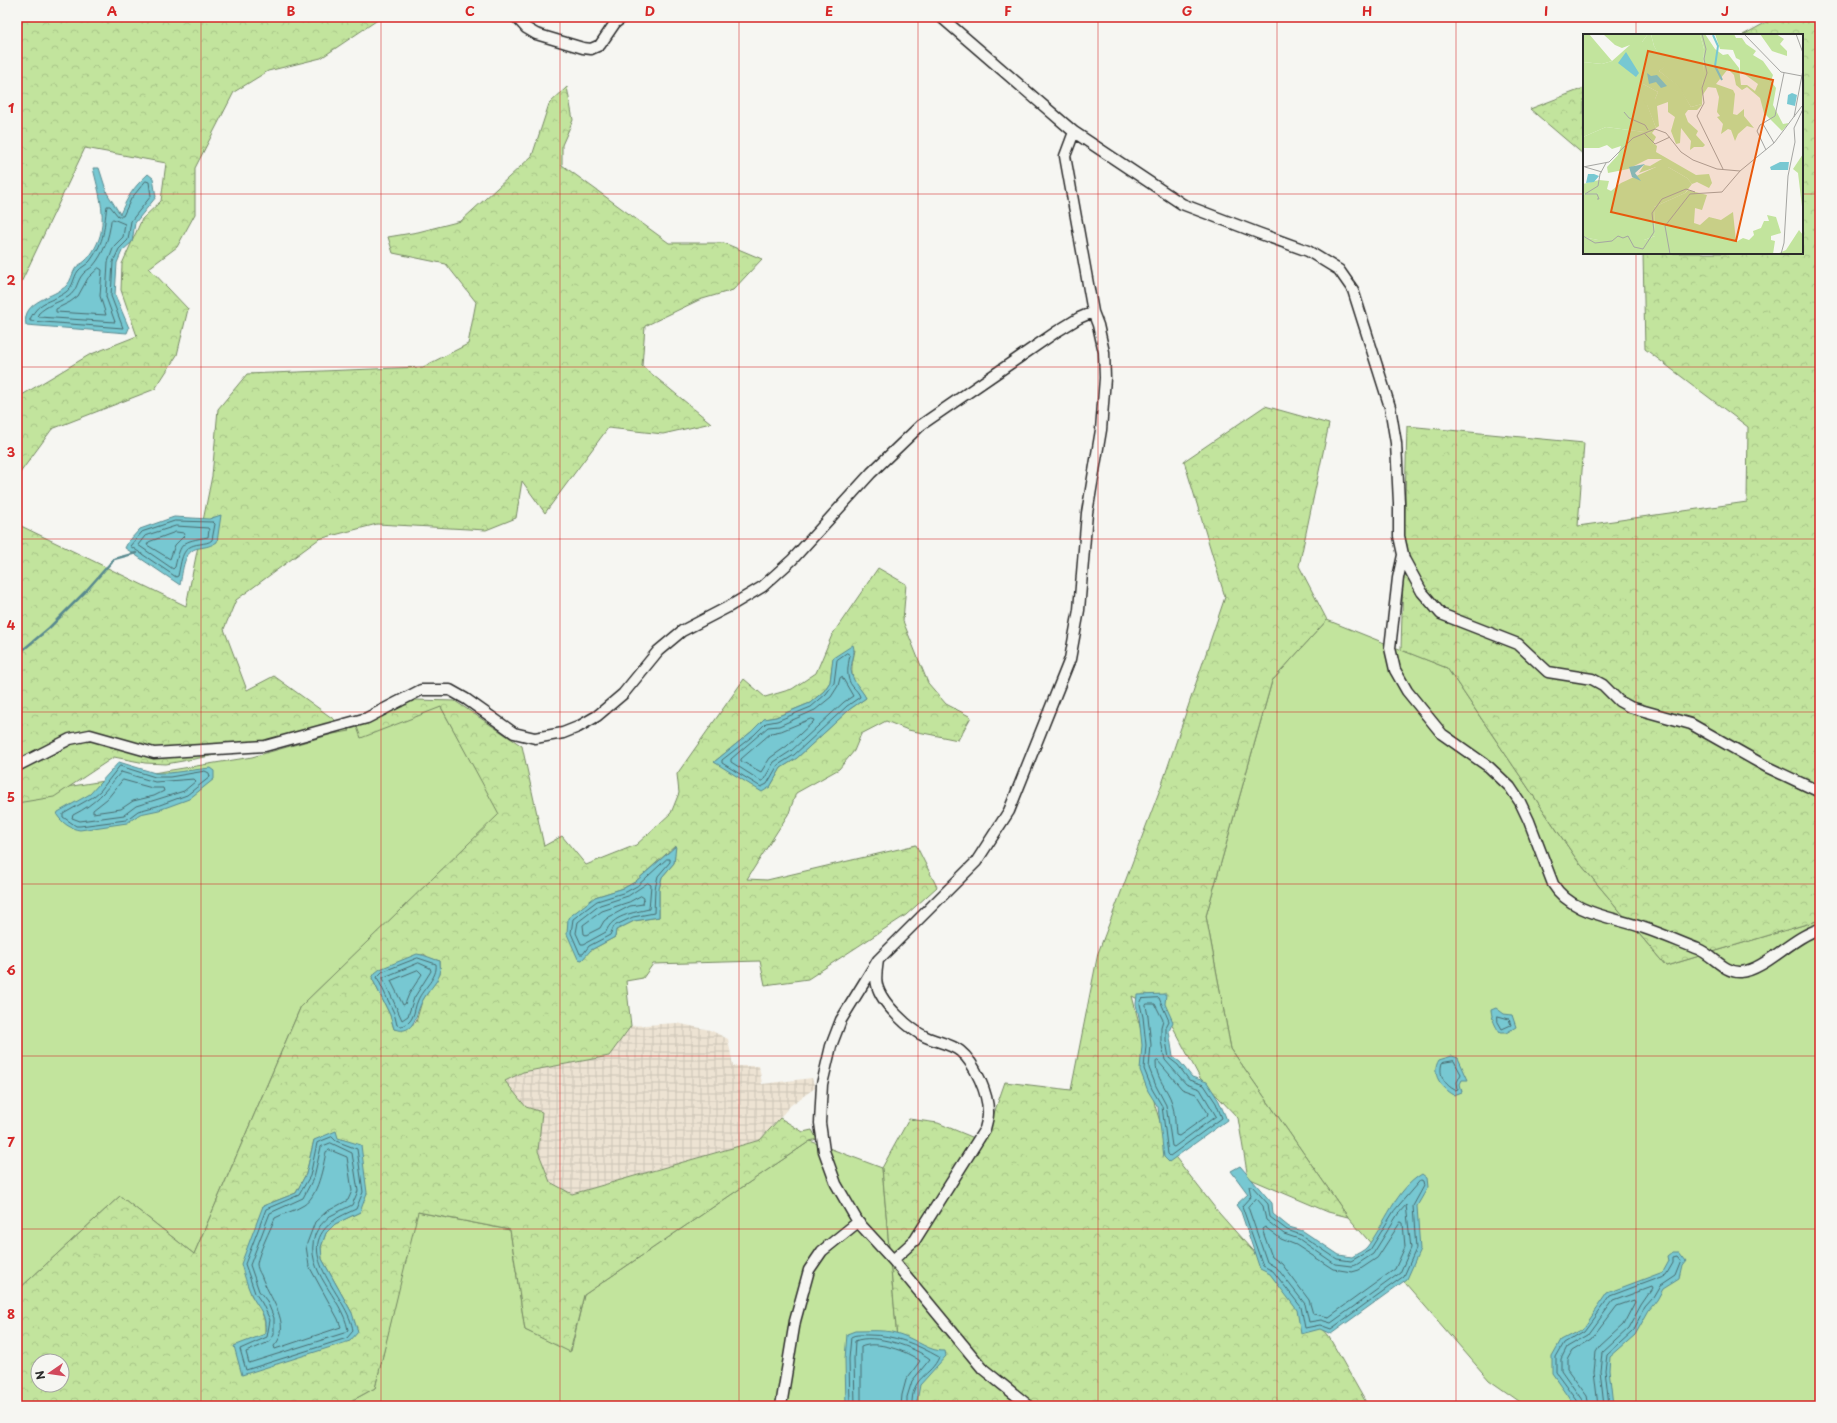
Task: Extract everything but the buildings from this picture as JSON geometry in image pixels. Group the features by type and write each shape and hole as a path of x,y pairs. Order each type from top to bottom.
{"street":[{"path":"516,17 526,28 536,34 582,48 591,48 600,45 615,22 622,17"},
{"path":"941,17 1074,132 1182,204 1308,251 1339,270 1352,290 1390,407 1396,442 1399,536 1403,555 1422,592 1441,614 1518,644 1548,672 1592,679 1603,685 1619,701 1630,707 1691,724 1767,767 1820,792"},
{"path":"1029,1406 983,1369 893,1260 858,1222 836,1184 824,1151 820,1123 822,1084 830,1046 841,1020 878,960 976,862 1009,811 1070,659 1079,610 1087,513 1101,430 1105,378 1104,352 1094,312 1065,156 1074,132"},
{"path":"17,766 70,740 90,735 154,753 264,746 367,718 421,690 450,690 466,698 514,733 535,738 563,733 578,727 598,716 623,694 658,651 682,631 730,606 762,587 792,560 871,473 921,425 1056,332 1079,318 1094,312"},
{"path":"1403,555 1398,578 1390,648 1395,670 1407,691 1442,734 1489,767 1510,787 1520,802 1529,821 1553,884 1563,897 1584,909 1645,928 1701,950 1732,971 1741,972 1756,968 1797,938 1820,929"},
{"path":"878,960 877,985 886,1002 897,1016 911,1028 925,1037 960,1051 973,1065 979,1076 988,1114 985,1129 915,1240 893,1260"},
{"path":"781,1406 795,1321 809,1270 822,1251 858,1222"}],"shaded area":[{"path":"676,1023 710,1030 728,1039 733,1066 759,1066 762,1084 812,1078 815,1088 791,1105 760,1140 572,1194 550,1182 538,1151 542,1112 526,1107 505,1081 523,1072 609,1056 631,1026"}],"green space":[{"path":"25,17 382,17 321,58 268,71 234,92 195,168 195,214 177,247 149,268 188,309 177,355 155,389 52,429 17,477 17,398 89,355 137,336 121,290 122,264 142,219 161,201 166,163 85,148 17,291 17,22 21,23"},
{"path":"1776,17 1820,17 1820,920 1666,966 1577,860 1447,668 1401,650 1407,426 1584,443 1578,526 1747,502 1748,427 1645,349 1643,254 1803,254 1803,34 1745,34"},
{"path":"567,87 573,120 562,145 562,165 669,243 724,243 762,259 733,290 699,300 645,326 642,366 711,423 663,434 608,428 545,513 522,481 516,518 486,530 377,524 319,539 236,600 224,629 247,690 274,676 350,731 166,764 145,763 114,757 54,797 17,803 17,524 186,606 212,476 218,409 247,374 423,367 468,344 476,302 446,264 393,253 388,237 418,232 461,221 532,156 549,104"},
{"path":"1583,88 1583,154 1530,109"},
{"path":"1265,406 1329,424 1299,566 1327,620 1272,681 1206,916 1231,1049 1348,1217 1328,1212 1248,1178 1238,1118 1200,1078 1166,1014 1132,996 1143,1038 1155,1106 1169,1149 1219,1213 1329,1337 1368,1406 903,1406 882,1168 909,1119 938,1123 984,1142 1005,1082 1071,1090 1098,953 1162,784 1225,597 1184,461"},
{"path":"878,568 906,584 903,621 928,683 946,704 971,717 958,740 908,730 886,721 861,734 854,751 839,769 796,793 789,813 747,879 767,880 916,845 937,887 906,915 808,979 765,985 760,961 653,964 643,978 626,981 631,1026 609,1056 523,1072 505,1081 526,1107 542,1112 538,1151 550,1182 572,1194 760,1140 780,1118 803,1132 812,1130 817,1139 810,1141 584,1295 570,1352 525,1330 510,1230 418,1212 375,1388 342,1406 17,1406 17,1291 120,1196 194,1254 301,1006 499,814 441,707 361,738 357,727 415,700 455,701 522,746 544,846 562,836 586,865 636,845 671,813 679,793 677,774 744,679 765,697 792,689 816,673 832,635","holes":["855,650 852,675 855,683 866,698 850,709 797,758 781,768 770,787 714,762 751,732 764,719 776,717 810,703 824,691 830,682 833,658","675,846 674,863 662,877 659,889 659,917 634,921 616,930 615,937 591,950 595,897 624,888 635,882","424,954 429,958 440,961 440,974 422,1001 416,1022 406,1029 394,1029 390,1015 372,978","314,1140 360,1212 335,1224 326,1233 321,1247 322,1259 352,1313 265,1334 265,1323 262,1313 258,1304 251,1295 263,1206 296,1193 306,1174"]},
{"path":"1327,620 1447,668 1577,860 1666,966 1820,920 1820,1406 1526,1406 1489,1380 1348,1217 1231,1049 1206,916 1272,681"},
{"path":"441,707 500,814 301,1006 194,1254 120,1196 17,1291 17,795 252,757 357,727"},
{"path":"810,1141 882,1168 903,1406 342,1406 375,1388 417,1212 510,1230 525,1330 571,1351 584,1295"}],"water":[{"path":"93,168 99,168 107,193 120,214 134,188 148,174 153,178 156,197 135,223 132,242 122,251 117,263 115,295 129,328 127,333 26,325 26,317 29,310 40,300 67,285 70,282 76,268 88,258 97,244 101,232 102,215"},
{"path":"221,515 217,542 194,550 190,553 183,568 180,585 125,548 128,542 140,529 174,517 209,519"},
{"path":"853,645 854,651 851,670 855,681 866,698 850,709 797,758 781,768 770,787 762,792 714,762 751,732 764,719 776,717 810,703 824,691 830,682 833,658"},
{"path":"119,762 155,773 169,773 210,768 214,771 214,779 189,799 159,810 140,814 127,823 80,830 70,827 61,821 57,815 58,812 90,794"},
{"path":"676,846 674,863 662,877 659,889 659,917 634,921 616,930 615,937 591,950 582,960 578,959 567,934 568,918 595,897 624,888 635,882"},
{"path":"417,954 440,961 440,974 437,981 420,1005 411,1026 407,1029 394,1029 390,1015 372,978 380,969"},
{"path":"1166,994 1165,1004 1173,1022 1169,1031 1173,1057 1180,1062 1192,1077 1207,1082 1219,1101 1227,1120 1169,1162 1164,1157 1158,1107 1148,1091 1140,1070 1142,1045 1136,1004 1137,995"},
{"path":"1496,1008 1504,1014 1512,1015 1516,1027 1506,1033 1500,1033 1491,1013 1491,1010"},
{"path":"1452,1056 1458,1058 1468,1080 1462,1080 1460,1084 1462,1092 1454,1095 1442,1085 1436,1070 1439,1060"},
{"path":"336,1131 338,1138 361,1145 367,1193 360,1212 335,1224 326,1233 321,1247 322,1259 352,1313 358,1332 350,1341 242,1375 234,1346 265,1334 264,1316 251,1294 241,1264 263,1206 296,1193 306,1174 314,1140"},
{"path":"1240,1166 1272,1203 1273,1214 1289,1227 1303,1231 1339,1255 1352,1257 1367,1247 1405,1188 1422,1174 1427,1178 1428,1187 1417,1206 1420,1250 1407,1279 1331,1334 1320,1329 1301,1334 1297,1310 1270,1274 1260,1269 1241,1212 1236,1205 1248,1194 1231,1171"},
{"path":"1673,1252 1679,1252 1686,1261 1682,1266 1679,1279 1663,1289 1635,1335 1610,1357 1609,1370 1613,1406 1575,1406 1552,1373 1552,1356 1561,1340 1582,1329 1607,1293 1663,1272 1669,1261 1668,1256"},
{"path":"855,1331 896,1333 908,1337 934,1350 945,1351 946,1356 920,1385 916,1406 846,1406 845,1359 847,1334"}],"waterway":[{"path":"17,655 49,628 85,592 114,559 136,553"}]}
